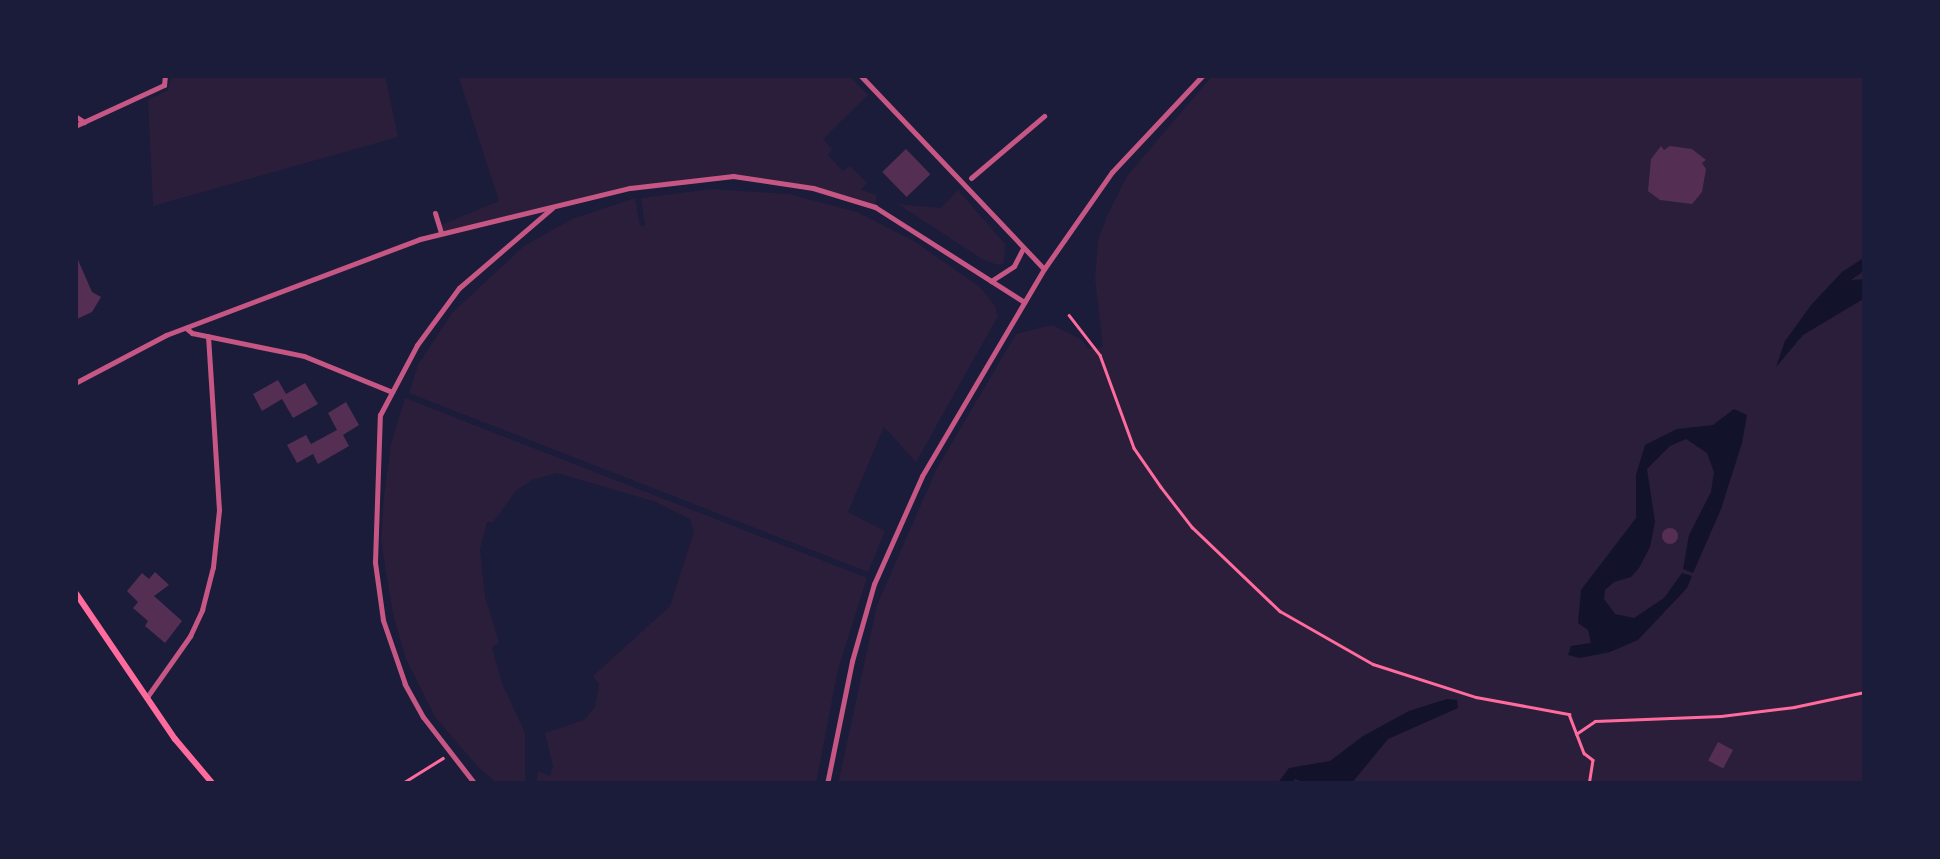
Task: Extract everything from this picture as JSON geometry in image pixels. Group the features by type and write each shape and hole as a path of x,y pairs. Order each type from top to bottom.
{"main road":[{"path":"75,592 212,784"}],"street":[{"path":"75,126 164,85 165,75"},
{"path":"860,75 1044,269"},
{"path":"828,784 852,662 874,584 922,476 1044,269 1112,172 1203,75"},
{"path":"75,116 84,122"},
{"path":"971,178 1044,116"},
{"path":"75,384 110,362 186,328 441,233 630,188 732,176 813,188 875,207 1024,302"},
{"path":"476,784 448,755 405,684 377,589 374,481 380,415 418,345 459,288 554,206"},
{"path":"435,213 441,233"},
{"path":"991,281 1014,266 1022,250"},
{"path":"186,328 304,356 392,392"},
{"path":"147,696 190,636 202,610 213,566 219,510 208,336"}],"path":[{"path":"1069,314 1100,355 1134,448 1161,487 1192,528 1280,611 1373,664 1476,698 1569,714 1584,753 1593,760 1589,784"},
{"path":"1575,735 1595,722 1794,708 1865,692"},
{"path":"401,784 448,755"}],"shaded area":[{"path":"172,75 385,75 398,137 153,206 148,100 168,90"},
{"path":"458,75 848,75 868,95 823,139 832,149 828,155 843,171 850,166 867,183 861,190 877,195 875,207 813,188 732,176 668,183 441,233 439,226 499,201"},
{"path":"1213,75 1865,75 1865,784 838,784 877,605 936,470 1016,334 1052,325 1081,339 1088,349 1103,347 1095,279 1098,240 1107,216 1127,176"},
{"path":"711,189 789,194 857,212 914,241 981,288 995,306 998,316 916,462 884,427 848,512 885,531 868,572 409,393 418,365 452,313 524,246 572,219 635,198 640,226 645,226 641,198"},
{"path":"958,190 1005,244 1004,263 998,265 982,259 898,204 941,208"},
{"path":"1865,257 1865,270 1851,280 1865,279 1865,298 1803,335 1776,367 1785,341 1812,304 1842,272"},
{"path":"405,398 867,578 838,669 816,784 536,784 538,771 550,776 553,766 545,733 584,720 595,707 599,684 593,676 670,606 694,532 690,519 656,502 557,473 532,480 516,491 493,522 487,522 480,549 485,597 499,642 492,648 502,683 525,733 525,784 498,784 477,766 435,717 406,659 393,614 381,541 391,444"},
{"path":"1734,409 1747,415 1742,443 1721,509 1693,573 1683,569 1689,535 1711,492 1714,472 1707,453 1686,439 1670,446 1647,469 1655,522 1650,547 1639,568 1631,577 1614,582 1605,590 1604,599 1615,614 1634,618 1664,598 1682,573 1692,576 1687,588 1638,640 1610,652 1580,658 1568,655 1571,646 1591,643 1588,630 1578,623 1581,590 1636,518 1636,475 1645,445 1677,429 1713,425"},
{"path":"1447,699 1457,700 1458,708 1388,739 1351,784 1309,784 1295,779 1291,784 1277,784 1289,768 1330,761 1363,736 1409,711"}],"building":[{"path":"1661,146 1664,150 1670,146 1692,149 1706,160 1702,163 1706,169 1702,192 1692,204 1660,200 1648,191 1651,159"},
{"path":"906,149 930,174 907,197 882,172"},
{"path":"75,253 92,292 101,297 92,312 75,320"},
{"path":"278,380 286,394 305,383 318,404 293,418 282,399 262,411 253,394"},
{"path":"346,402 359,425 343,435 349,446 318,464 313,454 297,463 287,445 306,435 311,444 337,430 328,413"},
{"path":"1670,528 1678,536 1670,544 1662,536"},
{"path":"155,572 169,585 154,596 182,621 165,643 145,626 148,621 133,608 138,602 127,591 142,573 149,579"},
{"path":"1718,742 1733,750 1723,769 1708,761"}]}
